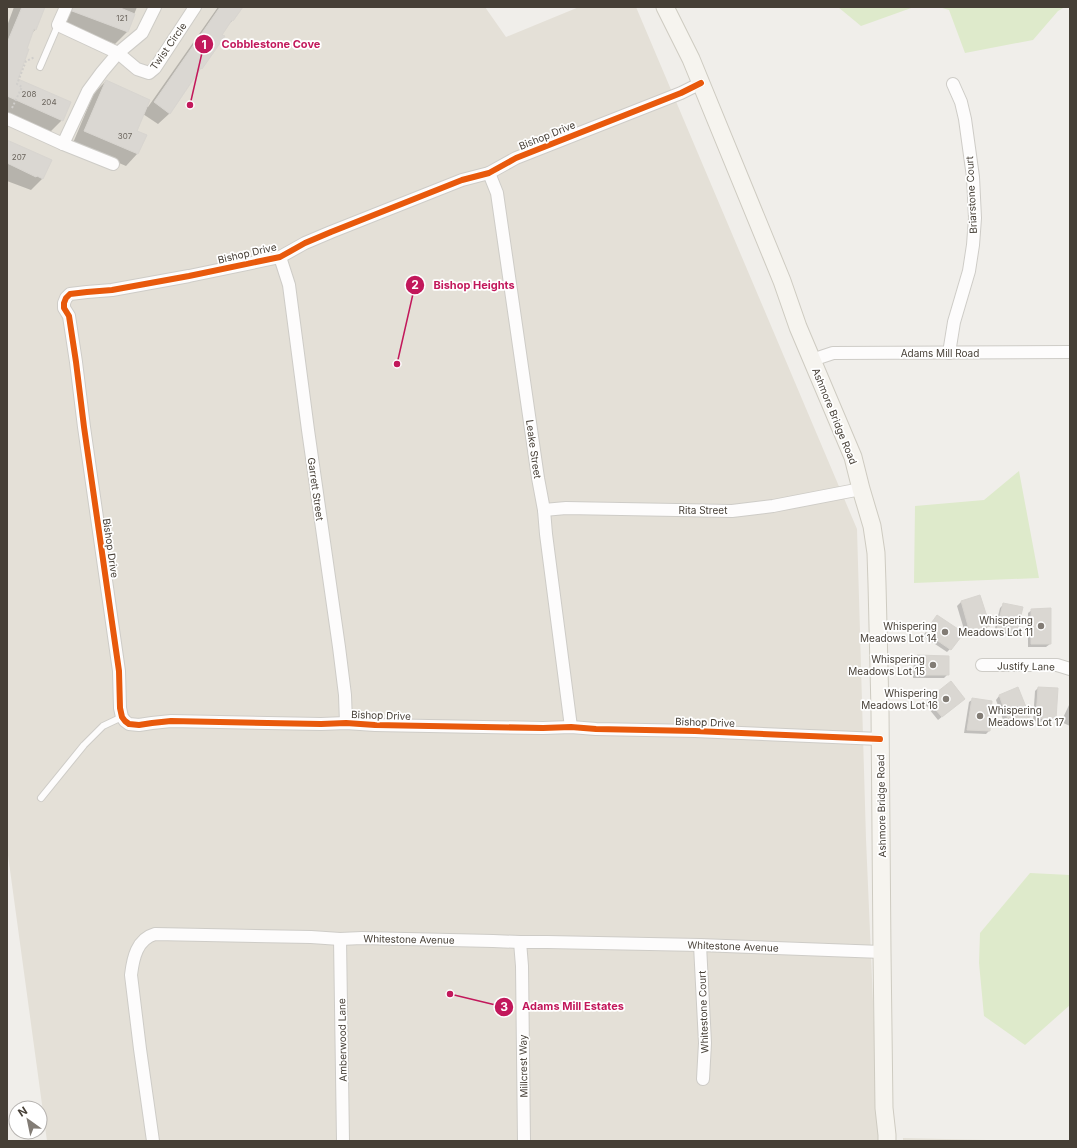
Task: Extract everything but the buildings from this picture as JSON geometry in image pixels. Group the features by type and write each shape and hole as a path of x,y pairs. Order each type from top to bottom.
{"main road":[{"name":"Ashmore Bridge Road","path":"665,7 680,35 701,83 782,281 798,327 853,457 872,526 876,553 880,738 884,1108 887,1141"}],"street":[{"path":"66,7 58,25 118,53"},
{"path":"64,144 88,91 118,53 142,33 155,7"},
{"name":"Twist Circle","path":"118,53 137,69 149,73 155,68 195,7"},
{"name":"Bishop Drive","path":"701,83 674,96 516,158 489,173 462,180 331,232 305,243 280,257 112,290 70,294 66,298 64,308 68,316 76,362 119,671 120,708 122,718 129,724 140,725 171,721 321,724 346,723 375,725 543,728 571,727 880,738"},
{"name":"Briarstone Court","path":"949,353 954,322 969,272 975,218 973,177 965,120 961,102 953,84"},
{"path":"8,119 113,164"},
{"name":"Leake Street","path":"489,173 497,193 544,510 571,727"},
{"name":"Garrett Street","path":"280,257 290,292 343,681 346,723"},
{"name":"Adams Mill Road","path":"812,360 833,353 1070,352"},
{"name":"Rita Street","path":"544,510 566,508 732,510 773,506 861,489"},
{"name":"Justify Lane","path":"982,665 1057,665 1070,669"},
{"name":"Whitestone Avenue","path":"153,1141 131,975 136,950 142,941 150,936 161,934 340,939 370,938 700,945 882,952"},
{"name":"Amberwood Lane","path":"340,939 343,1141"},
{"name":"Millcrest Way","path":"520,942 522,966 524,1141"},
{"name":"Whitestone Court","path":"700,945 705,1043 703,1079"}],"lane":[{"path":"40,67 58,25"},
{"path":"41,798 84,745 103,726 122,718"}],"path":[{"path":"8,119 22,87 17,84 26,61 47,51"}],"shaded area":[{"path":"7,7 485,7 506,37 579,7 636,7 857,529 866,839 879,1141 47,1141 48,1100 41,1100 7,848"},
{"path":"903,1138 1027,1141 903,1141"}],"green space":[{"path":"838,7 914,7 861,26"},
{"path":"939,7 1065,7 1058,11 1033,40 965,53 949,10"},
{"path":"1019,471 1039,578 914,583 915,506 984,500"},
{"path":"1030,873 1070,875 1070,1005 1025,1045 984,1016 979,963 980,933"}],"cycle path":[{"path":"701,83 681,93 516,158 489,173 462,180 331,232 305,243 280,257 112,290 70,294 66,298 64,308 69,316 76,362 119,671 120,708 122,717 129,724 139,725 171,721 321,724 346,723 375,725 543,728 571,727 880,739"}],"place":[{"name":"Cobblestone Cove","path":"190,105"},
{"name":"Bishop Heights","path":"397,364"},
{"name":"Whispering Meadows Lot 11","path":"1041,626"},
{"name":"Whispering Meadows Lot 14","path":"945,632"},
{"name":"Whispering Meadows Lot 15","path":"933,665"},
{"name":"Whispering Meadows Lot 16","path":"946,699"},
{"name":"Whispering Meadows Lot 17","path":"980,716"},
{"name":"Adams Mill Estates","path":"450,994"}]}
